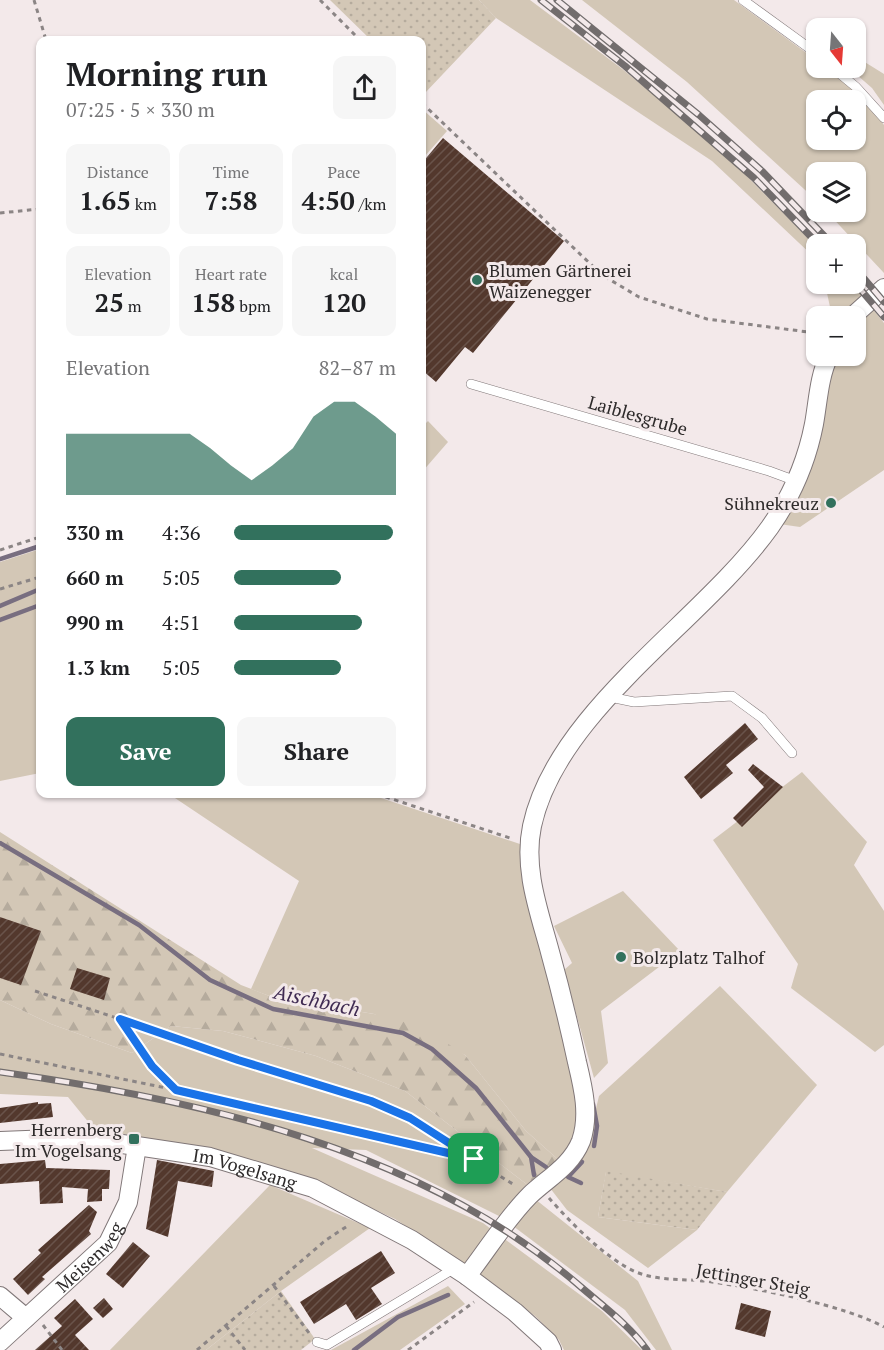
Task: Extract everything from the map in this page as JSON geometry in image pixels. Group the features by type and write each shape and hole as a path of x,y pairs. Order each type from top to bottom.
{"street":[{"path":"864,306 884,288"},
{"path":"461,1272 535,1191 572,1156 580,1142 585,1114 582,1084 569,1024 533,889 529,844 536,811 555,765 568,745 610,697 745,558 774,520 796,481 813,428 827,366"},
{"name":"Im Vogelsang","path":"0,1141 77,1138 137,1146 210,1157 313,1188 365,1214 461,1272 549,1342 552,1350"},
{"name":"Meisenweg","path":"0,1342 108,1243 128,1202 137,1146"},
{"path":"0,1296 30,1315"}],"lane":[{"path":"743,0 806,46"},
{"path":"845,78 884,118"},
{"name":"Laiblesgrube","path":"471,384 769,471 796,481"},
{"path":"610,697 634,702 732,696 762,718 792,753"},
{"path":"317,1342 327,1345 461,1272"}],"path":[{"path":"34,0 45,36"},
{"path":"321,0 356,36"},
{"path":"426,107 594,268 631,293 660,306 707,319 806,332"},
{"path":"0,213 36,209"},
{"path":"0,550 36,538"},
{"path":"0,589 36,578"},
{"path":"388,798 529,844"},
{"name":"Jettinger Steig","path":"35,991 238,1060 371,1101 410,1118 474,1159 535,1191 582,1232 633,1271 660,1280 711,1281 820,1305 873,1321 884,1328"},
{"path":"120,1019 152,1066 176,1090"},
{"path":"0,1054 176,1090 474,1159"},
{"path":"197,1350 326,1240 365,1214"},
{"path":"274,1286 317,1342"},
{"path":"408,1350 488,1292"},
{"path":"30,1315 62,1350"},
{"path":"226,1326 245,1350"}],"green space":[{"path":"330,0 479,0 496,18 426,92 426,36 367,36"},
{"path":"479,0 530,0 621,68 719,148 806,236 806,250 712,161 496,18"},
{"path":"582,0 734,0 806,53 806,78 838,78 853,90 806,90 806,150 866,150 866,103 884,125 884,273 866,254 866,234 848,234 836,222 866,222 866,162 806,162 806,191 687,82"},
{"path":"866,63 884,74 884,105 872,88 860,78 866,78"},
{"path":"426,113 447,131 426,155"},
{"path":"827,294 861,294 884,323 884,470 800,527 779,524 831,366 866,366 866,306 830,306"},
{"path":"428,421 448,442 426,467 426,423"},
{"path":"36,550 36,774 0,781 0,562"},
{"path":"802,772 867,842 854,865 884,911 884,1045 875,1052 791,988 798,964 713,840"},
{"path":"175,798 381,798 520,844 578,1085 579,1124 562,1163 526,1131 465,1055 374,1014 272,997 251,989 299,881"},
{"path":"0,832 241,985 272,997 374,1014 421,1026 465,1055 526,1131 562,1163 529,1186 405,1091 316,1056 223,1031 171,1026 132,1053 51,1024 0,1000"},
{"name":"Bolzplatz Talhof","path":"623,891 680,951 601,1011 608,1063 594,1078 564,970 572,963 554,926"},
{"path":"720,986 817,1085 727,1192 606,1172 598,1217 697,1230 648,1268 567,1210 550,1188 585,1154 599,1096"},
{"path":"0,1000 51,1024 132,1053 171,1026 223,1031 316,1056 405,1091 529,1186 530,1195 638,1281 672,1350 656,1350 625,1310 501,1217 366,1150 312,1148 483,1223 602,1311 642,1350 564,1350 559,1340 535,1316 455,1258 395,1219 335,1191 203,1148 94,1129 68,1097 0,1094"},
{"path":"606,1171 727,1192 697,1230 598,1217"},
{"path":"270,1185 370,1228 281,1291 206,1350 110,1350"},
{"path":"448,1286 465,1304 400,1350 331,1350"},
{"path":"281,1291 315,1339 301,1350 206,1350"}],"building":[{"name":"Blumen Gärtnerei Waizenegger","path":"443,138 564,241 473,353 465,347 436,382 426,373 426,158"},
{"path":"745,723 758,739 726,765 733,773 701,799 684,777"},
{"path":"753,764 783,787 742,827 733,818 764,787 748,770"},
{"path":"0,917 41,931 21,985 0,978"},
{"path":"77,968 110,978 104,1000 70,989"},
{"path":"38,1102 38,1104 51,1103 53,1117 0,1123 0,1108"},
{"path":"45,1160 46,1168 110,1170 109,1189 102,1189 102,1201 87,1202 88,1189 62,1187 63,1203 40,1204 39,1181 0,1184 0,1164"},
{"path":"157,1160 214,1171 212,1187 178,1181 168,1237 146,1229"},
{"path":"89,1205 97,1212 89,1231 91,1234 42,1277 45,1279 28,1295 13,1279 41,1253 38,1250"},
{"path":"133,1242 150,1256 123,1288 106,1274"},
{"path":"381,1251 395,1273 371,1288 382,1304 356,1320 346,1304 314,1324 300,1302"},
{"path":"104,1298 113,1309 103,1318 93,1308"},
{"path":"75,1299 93,1319 75,1335 89,1350 35,1350 62,1326 54,1318"},
{"path":"741,1303 771,1311 765,1337 735,1329"}],"waterway":[{"path":"0,559 36,547"},
{"path":"0,606 36,591"},
{"path":"0,620 36,606"},
{"name":"Aischbach","path":"0,843 139,925 210,980 273,1009 403,1033 432,1049 476,1088 531,1157 546,1167"},
{"path":"593,1104 597,1126 594,1146"},
{"name":"Aischbach","path":"531,1157 534,1175"},
{"path":"581,1183 568,1177 582,1162"},
{"name":"Aischbach","path":"354,1350 398,1317 448,1295"}],"railway":[{"path":"541,0 625,66 754,178 808,234"},
{"path":"557,0 699,115 762,171 822,234"},
{"path":"866,281 884,302"},
{"path":"864,294 884,317"},
{"path":"0,1072 154,1098 231,1116 307,1139 381,1166 452,1200 519,1240 607,1309 633,1333 647,1350"}],"place":[{"name":"Blumen Gärtnerei Waizenegger","path":"477,280"},
{"name":"Sühnekreuz","path":"831,503"},
{"name":"Bolzplatz Talhof","path":"621,957"},
{"name":"Herrenberg Im Vogelsang","path":"134,1139"}],"route":[{"path":"120,1019 238,1060 392,1109 474,1159 319,1122 241,1107 176,1090 152,1066 120,1019"}]}
